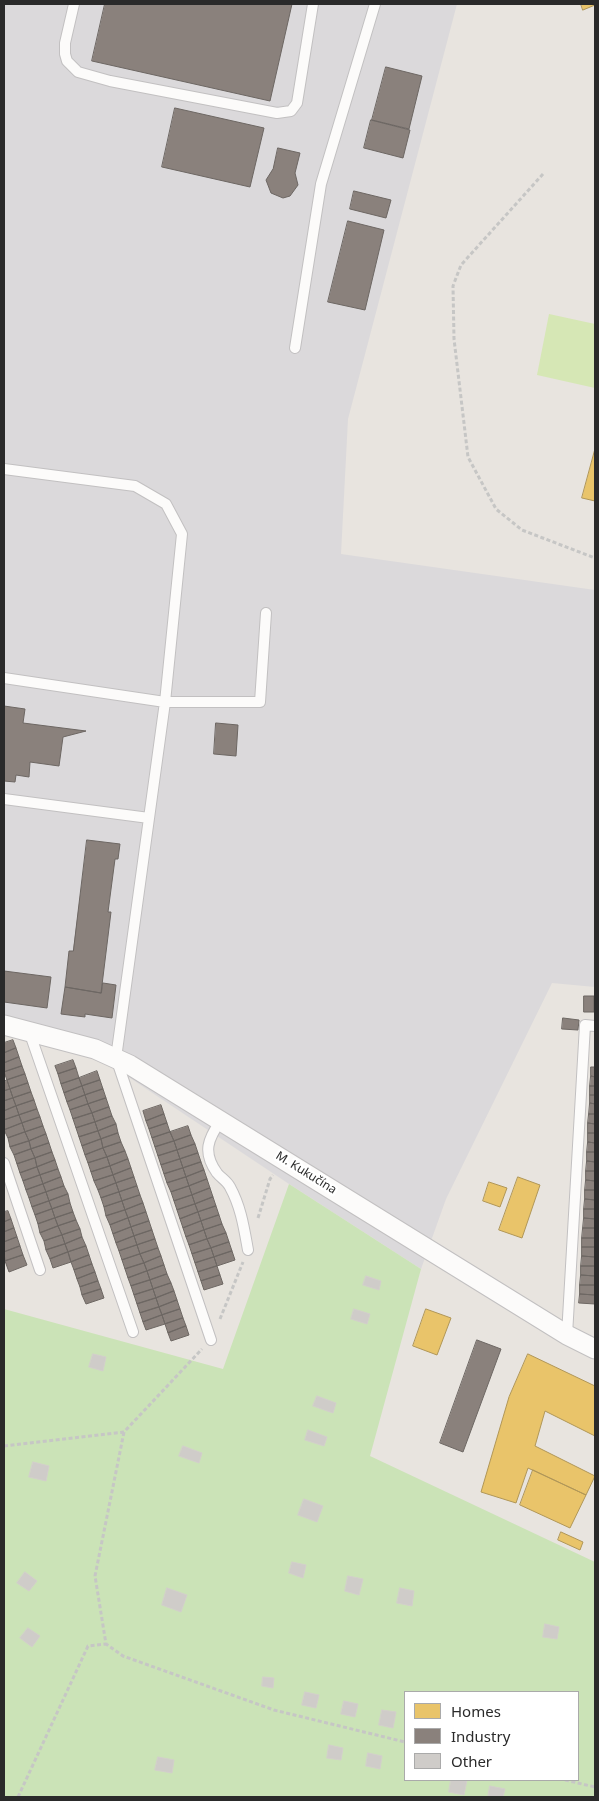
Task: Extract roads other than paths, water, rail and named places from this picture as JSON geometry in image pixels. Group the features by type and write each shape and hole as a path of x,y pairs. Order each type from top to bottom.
{"street":[{"name":"M. Kukučína","path":"4,1025 95,1049 116,1058 221,1120 567,1334 595,1349"}],"lane":[{"path":"74,4 65,42 65,54 67,61 78,72 129,85 277,113 290,111 297,103 314,4"},
{"path":"295,348 321,184 375,4"},
{"path":"4,468 134,486 166,504 182,534 166,702 116,1058 211,1340"},
{"path":"4,678 166,702 260,702 266,613"},
{"path":"4,798 150,818"},
{"path":"567,1334 585,1025 595,1026"},
{"path":"29,1031 133,1332"},
{"path":"221,1120 208,1139 209,1154 216,1172 229,1185 242,1217 248,1250"},
{"path":"4,1163 40,1270"}]}
